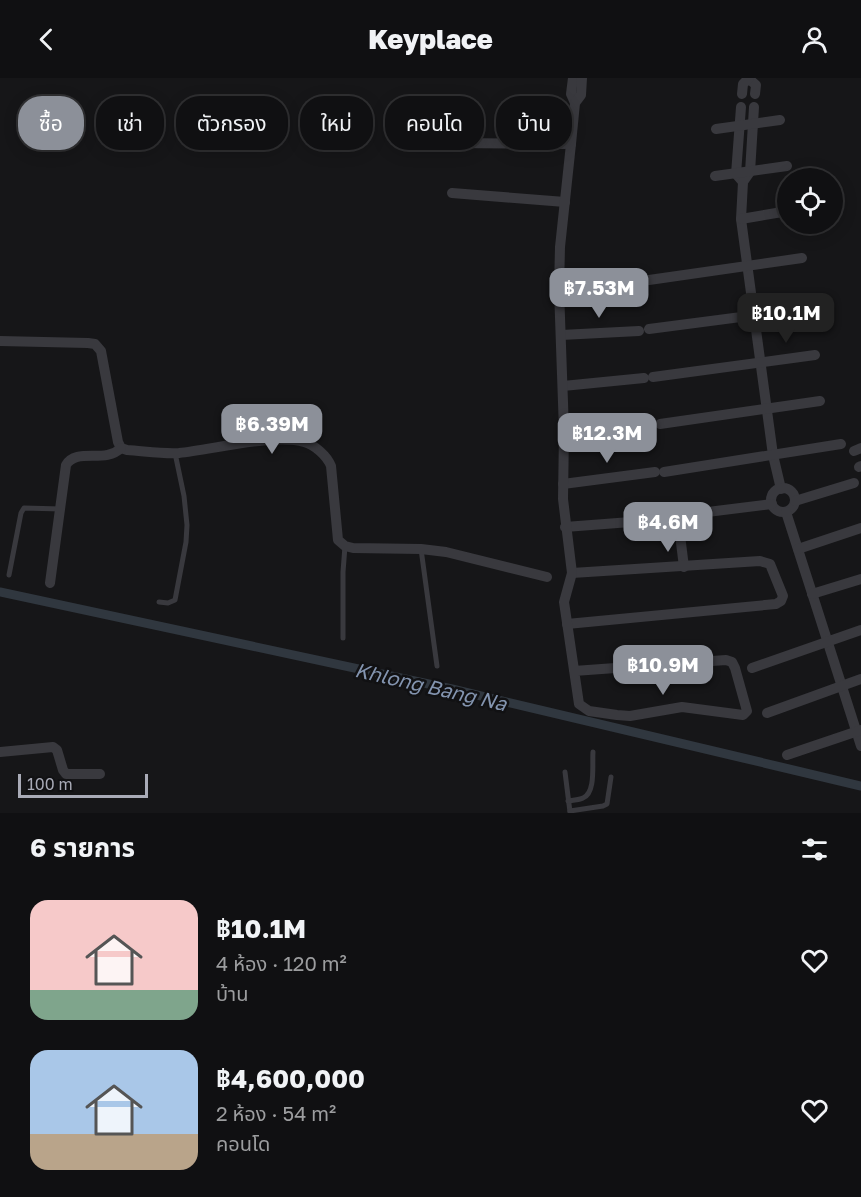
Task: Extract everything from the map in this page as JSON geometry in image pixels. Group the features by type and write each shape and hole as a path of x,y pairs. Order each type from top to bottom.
{"street":[{"path":"572,134 575,103 571,94 573,78"},
{"path":"575,103 582,95 582,78"},
{"path":"742,94 743,84 749,79 756,85 755,94"},
{"path":"741,107 739,126 741,219 772,455 781,489"},
{"path":"750,172 754,107"},
{"path":"716,129 780,120"},
{"path":"570,150 560,247 559,290 564,431 563,484 565,527 572,573 564,602 567,624 574,671 579,704 589,711 630,716 682,707 737,716 747,711 735,668 732,662 726,660 574,671"},
{"path":"715,176 739,178 750,172 787,166"},
{"path":"452,193 565,202"},
{"path":"741,219 777,214"},
{"path":"649,280 802,258"},
{"path":"559,290 619,280"},
{"path":"561,336 644,330 810,308"},
{"path":"0,341 40,340 88,343 98,346 101,351 121,448 176,453 277,440 307,442 327,458 331,466 338,540 345,546 446,552 547,577"},
{"path":"563,386 815,355"},
{"path":"564,431 654,425 820,401"},
{"path":"563,484 841,444"},
{"path":"50,583 66,465 70,459 76,457 111,455 121,448"},
{"path":"795,501 854,483"},
{"path":"781,489 790,491 795,501 792,508 786,512 776,510 772,504 772,496 781,489"},
{"path":"565,527 772,504"},
{"path":"786,512 861,746"},
{"path":"798,549 861,528"},
{"path":"680,535 684,567"},
{"path":"567,624 776,604 783,596 770,564 766,561 572,573"},
{"path":"812,594 861,579"},
{"path":"752,668 861,630"},
{"path":"767,713 861,679"},
{"path":"788,755 858,731"},
{"path":"0,752 53,747 57,750 66,774 100,774"}],"lane":[{"path":"159,602 168,603 175,600 186,542 186,513 176,453"},
{"path":"9,575 21,513 24,508 61,509"},
{"path":"343,638 345,546"},
{"path":"421,549 437,666"},
{"path":"568,801 588,795 591,786 592,752"},
{"path":"565,772 570,812 607,804 610,777"}],"waterway":[{"name":"Khlong Bang Na","path":"0,592 452,689 861,786"}]}
